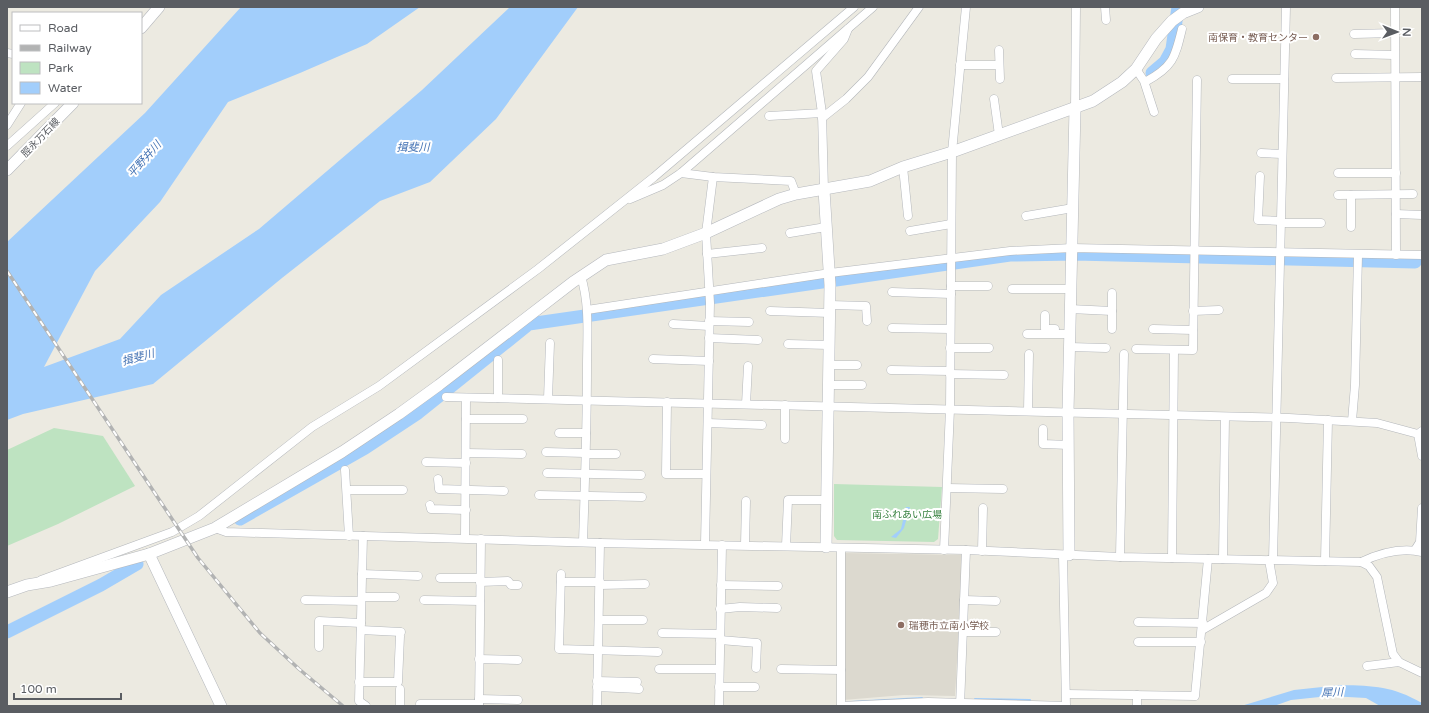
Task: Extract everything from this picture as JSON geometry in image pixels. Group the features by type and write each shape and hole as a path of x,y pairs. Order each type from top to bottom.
{"street":[{"path":"142,27 159,7"},
{"path":"7,592 172,532 199,516 312,427 379,386 538,269 620,203 854,7"},
{"path":"620,203 663,185 681,173 873,7"},
{"path":"769,116 822,115 846,99 868,77 919,7"},
{"path":"944,550 950,410 952,152 966,7"},
{"path":"841,548 841,706 960,704 1066,706 1066,555 1069,445 1068,412 1076,7"},
{"path":"1105,7 1106,20"},
{"path":"28,585 52,581 149,554 215,528 342,452 399,414 581,276 606,260 663,249 706,233 779,199 796,194 870,181 903,168 1075,109 1093,101 1122,82 1136,69 1156,39 1183,10 1198,7"},
{"path":"1138,622 1203,626 1266,593 1273,583 1271,560 1282,222 1282,154 1286,7"},
{"path":"1395,7 1396,255"},
{"path":"826,547 830,273 824,190 822,115 816,71 844,39 849,27"},
{"path":"1145,82 1159,75 1172,62 1182,29"},
{"path":"1354,34 1394,33"},
{"path":"999,50 1000,79"},
{"path":"1355,54 1394,55"},
{"path":"960,65 999,65"},
{"path":"1136,69 1145,82 1154,112"},
{"path":"1336,78 1395,78 1422,76"},
{"path":"1232,79 1284,79"},
{"path":"1136,349 1174,351 1192,350 1197,80"},
{"path":"994,99 999,135"},
{"path":"7,125 20,104"},
{"path":"7,146 54,104"},
{"name":"脛永万石線","path":"7,170 72,104"},
{"path":"1261,153 1282,154"},
{"path":"903,168 908,216"},
{"path":"681,173 713,177 791,181 796,194"},
{"path":"1338,173 1396,173"},
{"path":"1260,176 1258,220 1321,223"},
{"path":"705,544 709,361 709,292 706,233 713,177"},
{"path":"1338,195 1413,194"},
{"path":"1351,195 1351,227"},
{"path":"1026,216 1073,208"},
{"path":"1396,214 1422,215"},
{"path":"910,231 951,224"},
{"path":"790,233 826,227"},
{"path":"707,254 762,248"},
{"path":"587,310 830,273 1010,251 1072,248 1358,255 1422,255"},
{"path":"1352,421 1355,385 1358,255"},
{"path":"581,276 586,293 587,310 587,400 583,542"},
{"path":"892,292 951,290 988,286"},
{"path":"1012,288 1071,289"},
{"path":"1112,293 1112,329"},
{"path":"770,311 866,306 867,321"},
{"path":"1070,309 1112,311"},
{"path":"1193,311 1219,310"},
{"path":"1045,315 1045,329 1070,332"},
{"path":"673,324 749,322"},
{"path":"892,328 950,329"},
{"path":"1153,329 1193,330"},
{"path":"1027,334 1070,332"},
{"path":"709,338 758,340"},
{"path":"548,399 550,343"},
{"path":"788,344 829,344"},
{"path":"1070,347 1106,348"},
{"path":"950,348 989,348"},
{"path":"1172,558 1174,351"},
{"path":"1028,411 1029,354"},
{"path":"1120,557 1124,354"},
{"path":"653,359 709,361"},
{"path":"498,360 498,398"},
{"path":"829,365 857,365"},
{"path":"746,404 748,366"},
{"path":"891,370 1004,375"},
{"path":"828,385 862,386"},
{"path":"446,397 1068,412 1377,422 1420,433 1422,456"},
{"path":"466,398 466,538"},
{"path":"668,402 666,474 706,474"},
{"path":"785,405 785,439"},
{"path":"1223,559 1225,417"},
{"path":"466,419 523,419"},
{"path":"1325,561 1328,420"},
{"path":"708,423 762,425"},
{"path":"1043,429 1043,444 1069,445"},
{"path":"558,433 586,433"},
{"path":"546,452 616,454"},
{"path":"466,453 522,454"},
{"path":"426,462 466,463"},
{"path":"346,470 349,536"},
{"path":"547,473 641,475"},
{"path":"438,479 439,489 466,494 504,494"},
{"path":"947,488 1003,489"},
{"path":"347,490 403,490"},
{"path":"539,495 642,497"},
{"path":"786,546 788,500 826,500"},
{"path":"745,545 746,501"},
{"path":"430,504 431,508 466,510"},
{"path":"982,551 983,508"},
{"path":"215,528 226,532 349,536 466,538 600,543 966,550 1120,557 1361,562 1390,552 1418,551 1422,508"},
{"path":"363,536 359,701 366,706"},
{"path":"479,703 481,539"},
{"path":"597,706 600,543"},
{"path":"718,706 722,545"},
{"path":"960,704 966,550"},
{"path":"149,554 221,706"},
{"path":"1067,694 1195,696 1203,626 1208,559"},
{"path":"1361,562 1369,566 1377,577 1392,654 1399,662 1422,673"},
{"path":"362,574 418,576"},
{"path":"440,578 508,581 511,584 518,585"},
{"path":"645,584 600,584 561,578 559,649 658,652"},
{"path":"720,585 778,586"},
{"path":"305,600 395,597"},
{"path":"424,600 480,601"},
{"path":"964,600 996,600"},
{"path":"720,609 740,607 777,608"},
{"path":"599,620 643,620"},
{"path":"319,647 319,621 361,626 401,634 398,682 359,682"},
{"path":"963,632 996,632"},
{"path":"662,633 720,637 757,643 756,668"},
{"path":"1138,642 1201,642"},
{"path":"479,659 518,660"},
{"path":"1367,666 1399,662"},
{"path":"659,669 719,669"},
{"path":"781,669 841,670"},
{"path":"597,684 638,685"},
{"path":"719,687 755,687"},
{"path":"400,689 400,706"},
{"path":"1137,695 1137,706"},
{"path":"420,704 479,703 518,700"}],"shaded area":[{"name":"瑞穂市立南小学校","path":"844,553 963,555 955,696 904,695 843,700"}],"green space":[{"path":"54,428 103,436 135,486 58,524 7,546 7,450"},
{"name":"南ふれあい広場","path":"834,484 942,487 938,539 934,542 837,540 834,536"}],"water":[{"path":"241,7 420,7 367,44 228,102 160,202 95,271 44,367 120,339 161,295 259,229 422,90 510,7 578,7 496,119 430,182 380,201 282,278 153,384 23,414 7,420 7,242 145,113"},
{"path":"906,507 910,507 904,528 896,538 891,537 901,529"},
{"name":"犀川","path":"1341,685 1364,686 1392,690 1411,697 1422,703 1422,706 1380,706 1366,698 1329,696 1291,700 1274,706 1241,706 1294,690"}],"waterway":[{"path":"1152,73 1165,62 1172,49 1178,7"},
{"path":"240,519 365,448 418,413 529,324 1010,255 1075,254 1415,262"},
{"path":"7,632 101,585 137,564"},
{"path":"850,702 922,698"},
{"path":"975,699 1030,700"}],"railway":[{"path":"7,271 198,558 260,633 299,669 343,706"}],"place":[{"name":"南保育・教育センター","path":"1316,37"},
{"name":"瑞穂市立南小学校","path":"901,625"}],"water label":[{"name":"揖斐川","path":"413,147"},
{"name":"平野井川","path":"144,159"},
{"name":"揖斐川","path":"138,357"}]}
